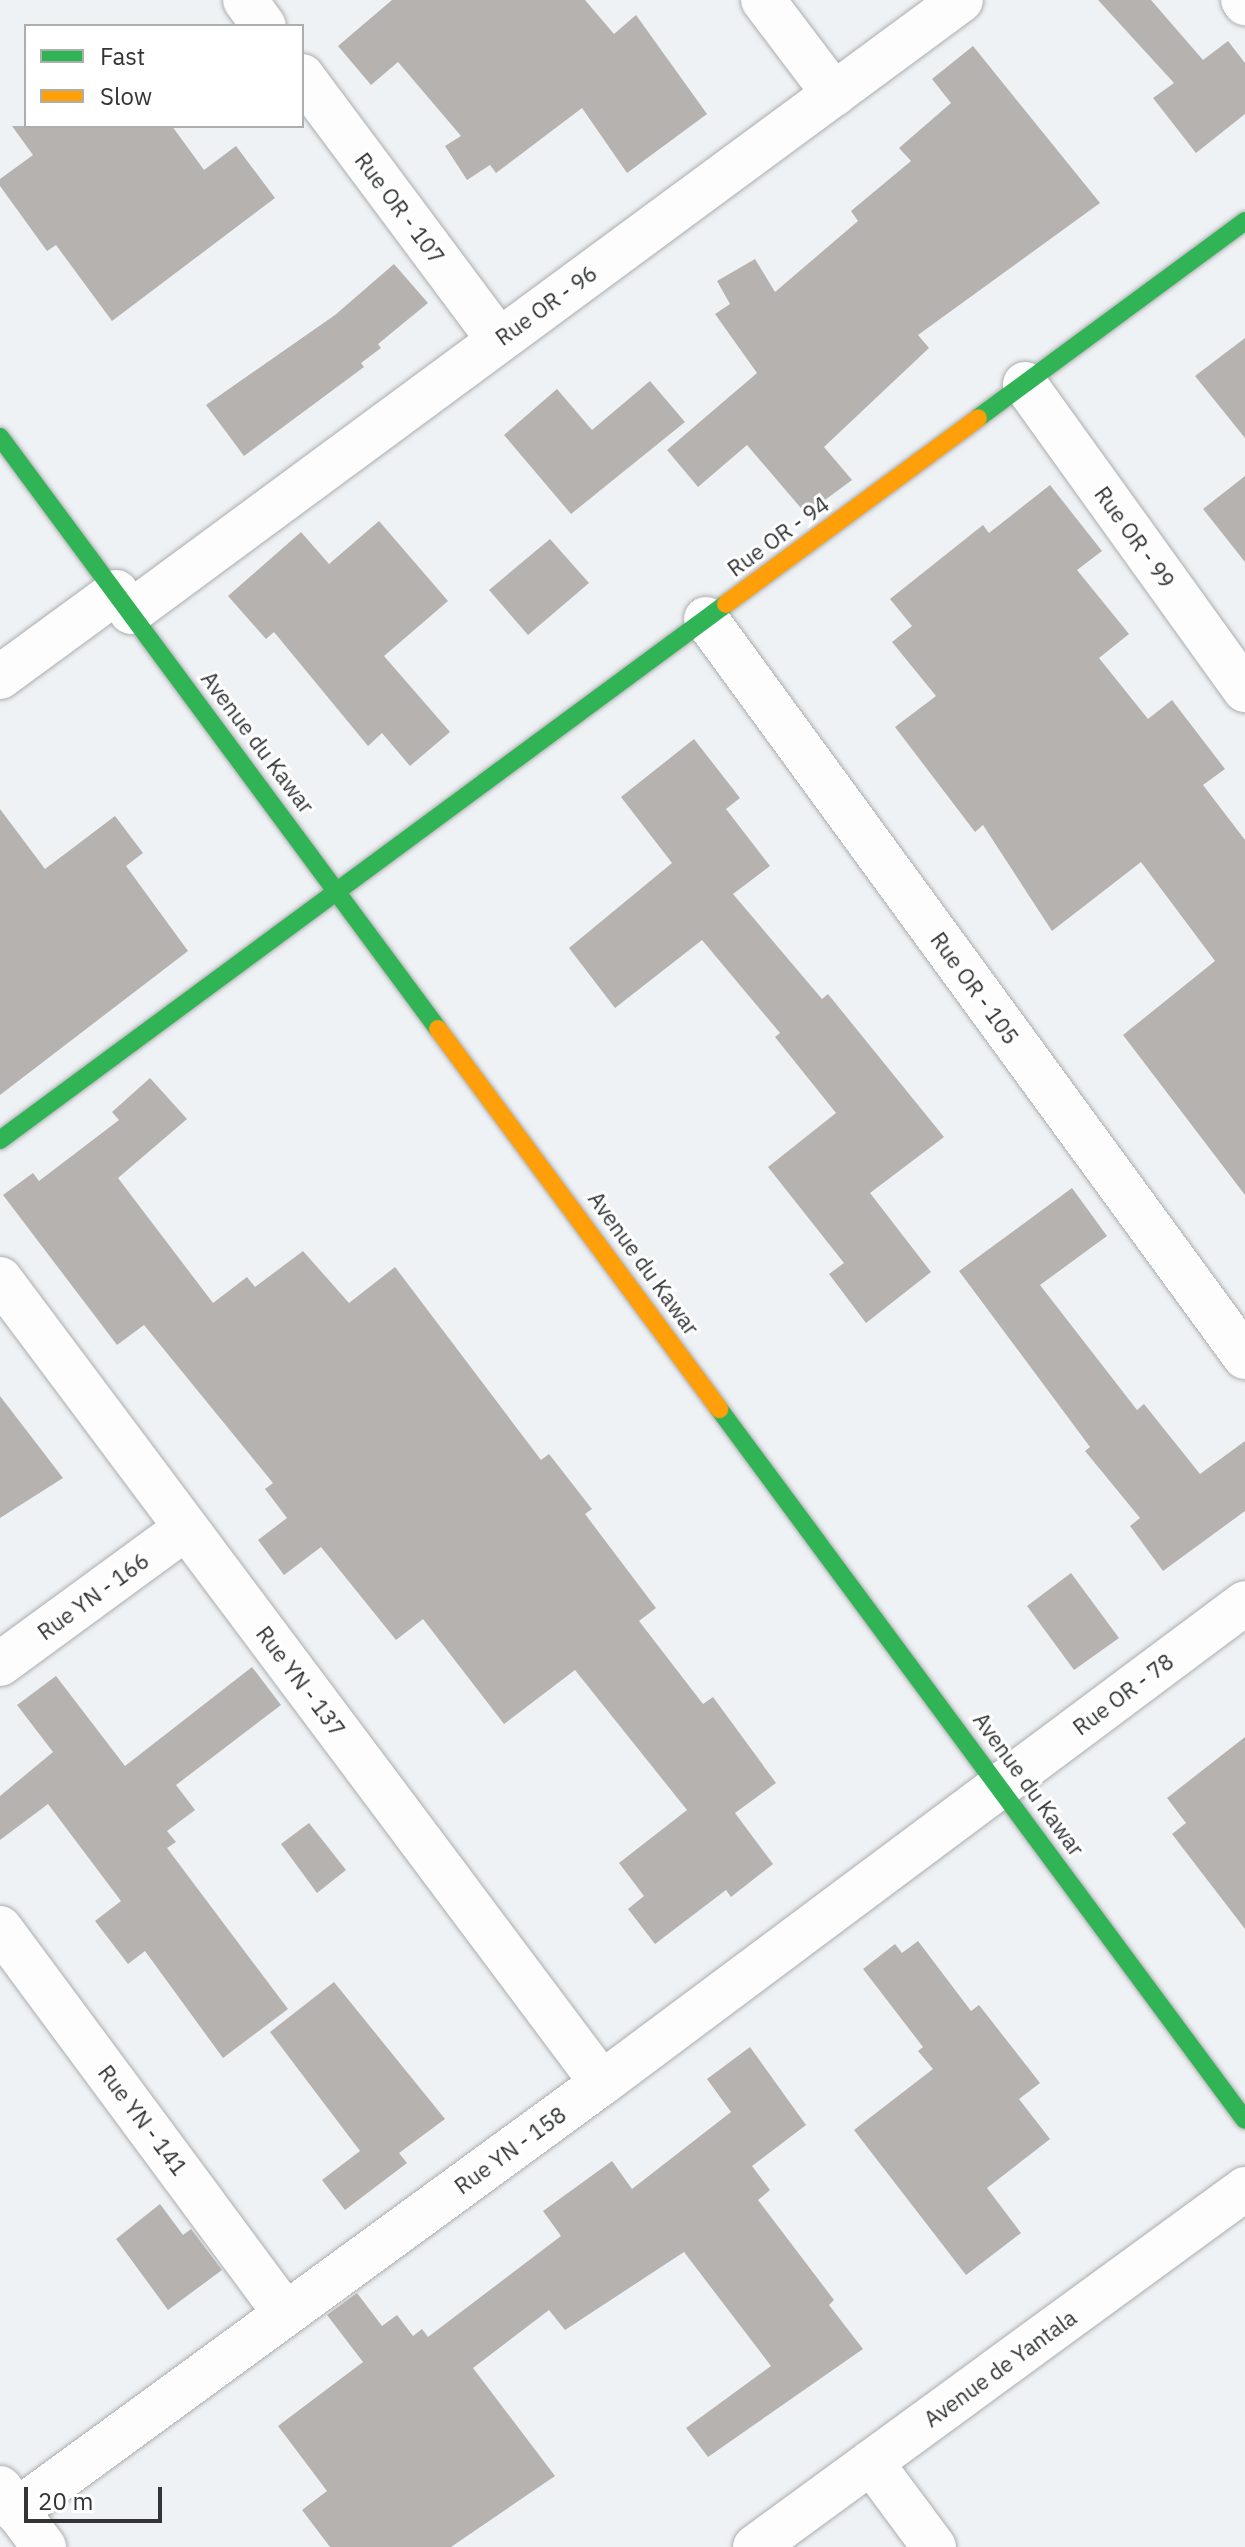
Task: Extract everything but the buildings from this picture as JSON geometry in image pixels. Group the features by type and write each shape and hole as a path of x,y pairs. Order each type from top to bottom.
{"street":[{"path":"245,0 263,24"},
{"path":"763,0 834,94"},
{"name":"Rue OR - 96","path":"0,677 123,602 499,340 961,0"},
{"name":"Rue OR - 107","path":"304,79 499,340"},
{"name":"Rue OR - 94","path":"0,1140 1245,221"},
{"name":"Rue OR - 99","path":"1025,384 1240,671"},
{"name":"Avenue du Kawar","path":"0,437 339,890 1245,2120"},
{"name":"Rue OR - 105","path":"706,619 1245,1357"},
{"name":"Rue YN - 137","path":"0,1279 602,2083"},
{"name":"Rue YN - 166","path":"0,1664 186,1528"},
{"name":"Rue OR - 78","path":"1001,1785 1245,1603"},
{"name":"Rue YN - 158","path":"8,2499 285,2313 602,2083 1001,1785"},
{"name":"Rue YN - 141","path":"0,1928 285,2313"},
{"name":"Avenue de Yantala","path":"755,2547 1245,2189"},
{"path":"871,2462 934,2547"},
{"path":"8,2499 44,2547"}],"traffic: fast":[{"path":"978,418 1245,221"},
{"path":"0,437 438,1029"},
{"path":"0,1140 726,604"},
{"path":"719,1409 1245,2120"}],"traffic: slow":[{"path":"726,604 978,418"},
{"path":"438,1029 719,1409"}]}
